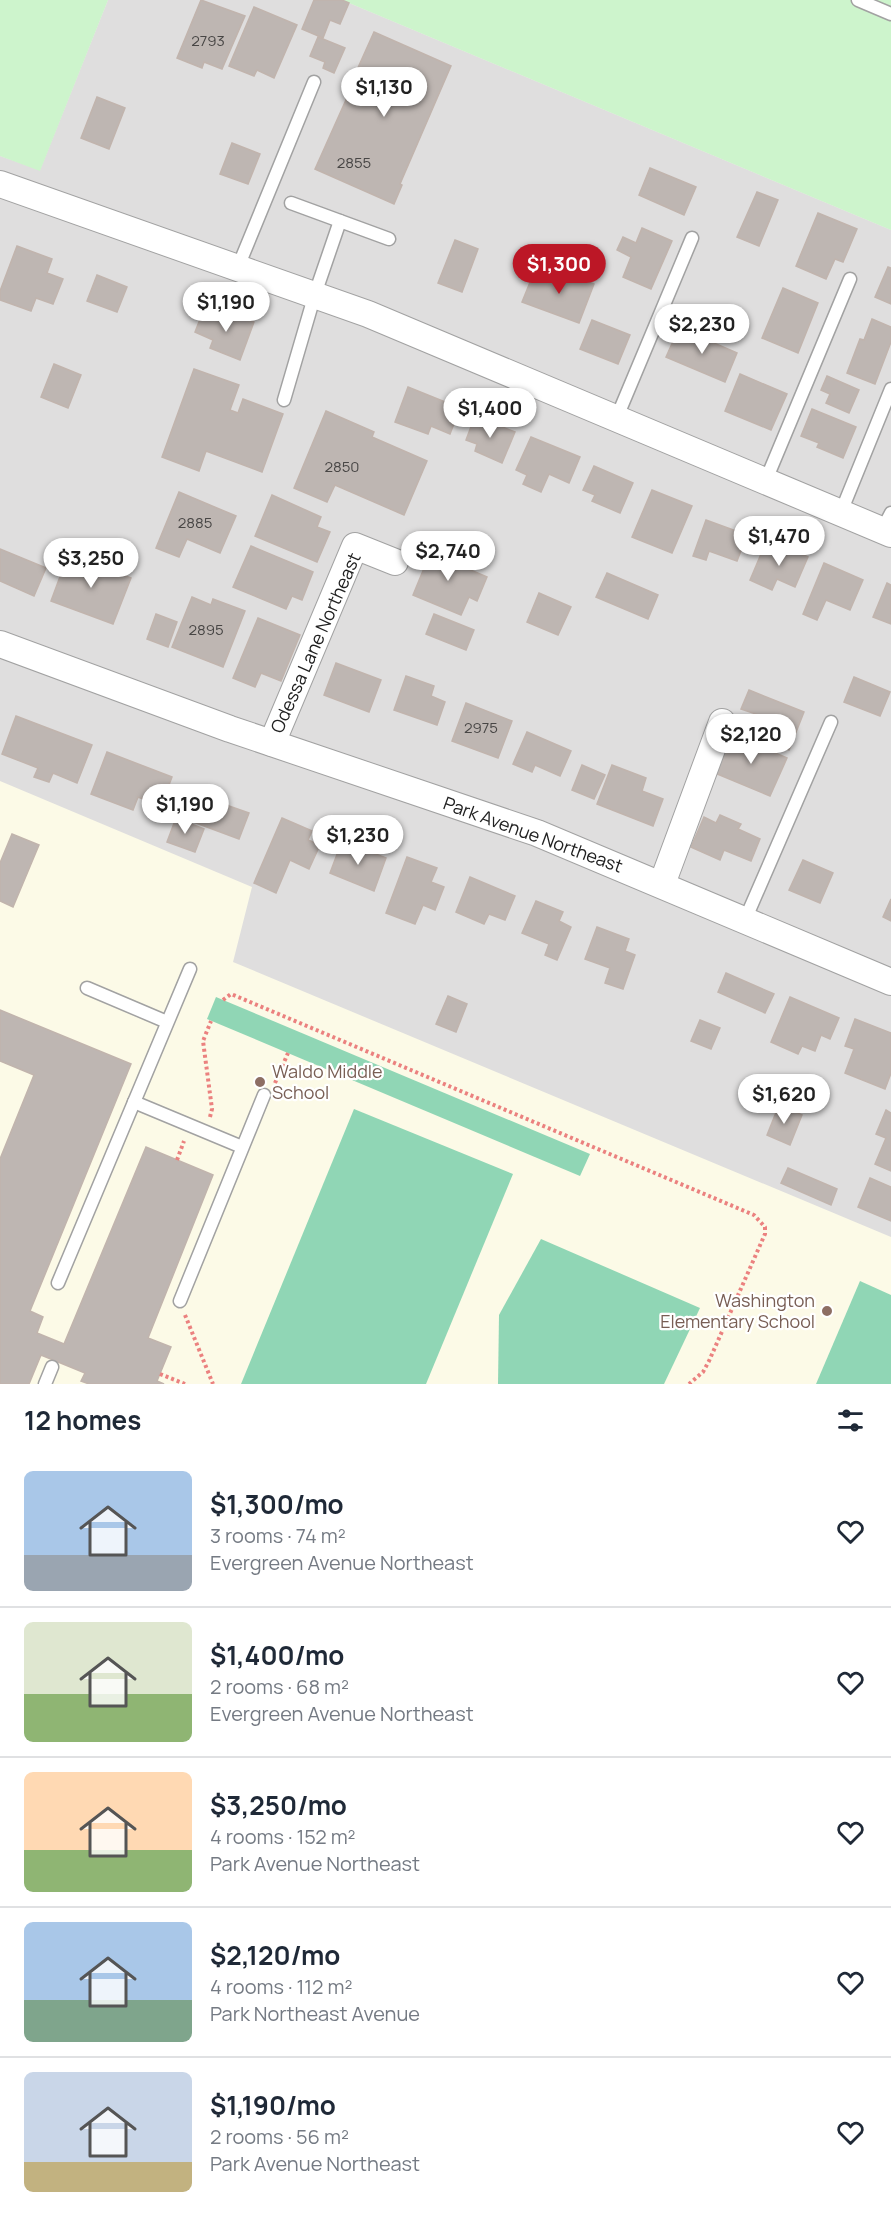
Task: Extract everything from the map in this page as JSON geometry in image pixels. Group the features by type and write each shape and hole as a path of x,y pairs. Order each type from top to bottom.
{"street":[{"path":"0,184 315,294 446,345 841,512 888,525"},
{"name":"Odessa Lane Northeast","path":"272,743 355,546 395,562"},
{"name":"Park Avenue Northeast","path":"0,644 272,743 537,833 891,982"},
{"path":"662,884 722,722"}],"lane":[{"path":"858,0 891,14"},
{"path":"238,267 314,82"},
{"path":"291,203 389,239"},
{"path":"284,400 315,294 340,221"},
{"path":"616,417 692,238"},
{"path":"766,480 850,279"},
{"path":"841,512 891,389"},
{"path":"745,920 831,722"},
{"path":"58,1283 190,969"},
{"path":"87,988 167,1022"},
{"path":"180,1301 264,1095"},
{"path":"134,1102 242,1147"},
{"path":"45,1384 52,1367"}],"path":[{"path":"223,1000 231,994 754,1215 765,1227 765,1234 709,1361 702,1372 689,1384"},
{"path":"208,1133 212,1109 203,1041 211,1021"},
{"path":"264,1095 270,1094 288,1053"},
{"path":"180,1301 213,1384"},
{"path":"160,1374 185,1384"}],"shaded area":[{"path":"108,0 342,0 891,230 891,1384 0,1384 0,156 40,170"},
{"name":"Waldo Middle School","path":"0,781 252,887 233,962 891,1237 891,1384 0,1384"}],"green space":[{"path":"0,0 108,0 40,171 0,156"},
{"path":"342,0 891,0 891,230"},
{"path":"216,997 590,1154 580,1176 207,1019"},
{"path":"354,1109 513,1174 426,1384 241,1384"},
{"path":"541,1239 700,1308 664,1384 498,1384 499,1315"},
{"path":"860,1281 891,1295 891,1384 816,1384"}],"building":[{"path":"201,0 245,16 222,69 204,62 202,68 177,58"},
{"path":"314,0 342,0 349,3 340,24 330,20 323,38 302,29"},
{"path":"254,7 297,25 274,78 257,70 254,76 229,66"},
{"path":"374,32 451,66 400,184 402,185 394,204 315,169 350,91 377,102 381,92 352,81"},
{"path":"318,37 345,48 334,73 323,68 325,62 310,56"},
{"path":"97,97 125,108 109,149 81,138"},
{"path":"232,143 260,154 248,184 220,174"},
{"path":"650,168 696,187 684,215 639,195"},
{"path":"757,192 778,200 759,246 737,237"},
{"path":"818,213 857,229 843,262 835,259 826,279 796,266"},
{"path":"642,228 672,241 651,289 623,277 631,257 617,250 623,237 636,243"},
{"path":"455,240 478,249 462,292 438,283"},
{"path":"17,246 52,259 47,273 63,279 53,304 36,298 31,311 0,300 0,291"},
{"path":"888,267 891,268 891,304 875,297"},
{"path":"535,270 568,283 571,275 594,284 579,323 522,302"},
{"path":"97,275 127,287 117,312 87,301"},
{"path":"783,288 818,303 798,353 762,338"},
{"path":"204,309 228,319 230,313 254,322 240,360 210,348 213,340 195,332"},
{"path":"872,319 891,327 891,342 875,384 847,373 860,339 864,340"},
{"path":"592,320 630,335 618,364 580,349"},
{"path":"679,328 737,353 725,382 666,357"},
{"path":"54,364 81,375 68,408 41,397"},
{"path":"194,369 239,385 230,410 238,413 243,399 283,414 262,472 206,451 199,471 162,457"},
{"path":"740,374 787,394 771,430 725,411"},
{"path":"827,376 859,390 849,413 826,403 830,394 821,390"},
{"path":"408,387 460,408 450,434 431,426 428,434 395,422"},
{"path":"812,409 856,427 843,458 817,447 819,443 801,436"},
{"path":"326,411 374,432 372,437 427,461 404,515 335,485 327,502 294,488"},
{"path":"475,416 515,432 502,463 475,451 477,444 466,440"},
{"path":"531,437 580,457 569,483 549,474 541,492 523,484 527,475 516,470"},
{"path":"594,466 633,483 620,513 592,501 595,495 583,490"},
{"path":"652,490 692,506 672,553 632,537"},
{"path":"179,492 236,516 220,553 187,539 179,557 156,548"},
{"path":"272,495 321,517 317,527 330,532 317,562 255,536"},
{"path":"706,520 747,535 737,561 709,551 706,560 693,556"},
{"path":"434,544 458,554 454,563 487,577 477,601 469,597 461,615 413,595"},
{"path":"779,544 808,557 795,587 777,579 772,590 750,580 764,547 776,552"},
{"path":"251,546 313,572 302,600 292,596 286,609 233,587"},
{"path":"0,549 46,568 34,596 0,581"},
{"path":"68,555 131,578 113,624 51,601"},
{"path":"824,563 863,580 850,610 826,600 817,620 803,614"},
{"path":"607,573 658,595 648,619 596,597"},
{"path":"887,583 891,585 891,624 873,617"},
{"path":"539,593 571,607 558,635 527,622"},
{"path":"192,597 211,605 213,599 245,611 223,667 172,647"},
{"path":"156,614 177,622 168,647 147,639"},
{"path":"434,614 474,630 466,650 426,634"},
{"path":"258,618 300,635 281,681 261,673 255,687 233,678"},
{"path":"336,663 381,680 369,712 324,695"},
{"path":"406,676 434,686 431,696 445,702 437,725 394,710"},
{"path":"854,677 890,692 880,716 844,702"},
{"path":"749,690 804,712 789,750 748,734 756,714 741,709"},
{"path":"466,703 512,721 498,758 452,741"},
{"path":"16,716 92,745 77,783 53,773 49,782 34,777 38,768 2,754"},
{"path":"527,732 571,751 560,776 535,765 532,772 513,764"},
{"path":"731,734 787,758 770,796 715,773"},
{"path":"107,752 172,777 161,806 138,797 133,810 91,794"},
{"path":"582,765 605,775 594,799 572,790"},
{"path":"612,765 646,778 642,791 663,799 653,826 597,804"},
{"path":"189,792 249,813 239,839 180,817"},
{"path":"720,815 741,824 738,829 760,839 751,861 724,850 720,860 691,847 704,817 716,823"},
{"path":"176,818 204,829 195,852 167,842"},
{"path":"282,818 312,831 308,840 320,845 309,869 290,860 276,893 254,883"},
{"path":"12,834 39,845 13,907 0,901 0,863"},
{"path":"342,841 386,858 374,891 330,873"},
{"path":"407,857 437,868 431,882 444,887 435,910 423,905 415,924 386,913"},
{"path":"803,860 833,873 820,903 789,890"},
{"path":"470,877 515,896 505,920 489,914 484,924 456,912"},
{"path":"891,899 891,921 883,917"},
{"path":"536,901 563,912 559,921 571,927 557,960 545,955 549,944 522,933"},
{"path":"597,927 629,939 625,951 635,955 623,989 605,983 610,968 585,959"},
{"path":"726,973 774,994 765,1013 718,992"},
{"path":"448,996 467,1004 456,1032 436,1024"},
{"path":"790,997 839,1018 830,1039 821,1035 815,1051 802,1046 798,1054 771,1042"},
{"path":"0,1010 131,1064 30,1311 43,1317 37,1333 64,1344 146,1147 213,1175 148,1338 171,1347 157,1381 164,1384 89,1384 81,1381 85,1373 41,1355 29,1384 0,1384 0,1159 34,1075 0,1061"},
{"path":"855,1019 891,1033 891,1073 885,1089 845,1073 854,1049 845,1046"},
{"path":"700,1020 720,1028 711,1049 691,1041"},
{"path":"779,1105 802,1115 790,1145 767,1135"},
{"path":"886,1110 891,1113 891,1171 875,1164 886,1138 876,1134"},
{"path":"788,1168 837,1189 831,1205 781,1183"},
{"path":"870,1178 891,1187 891,1221 858,1207"}],"place":[{"name":"Waldo Middle School","path":"260,1082"},
{"name":"Washington Elementary School","path":"827,1311"}]}
